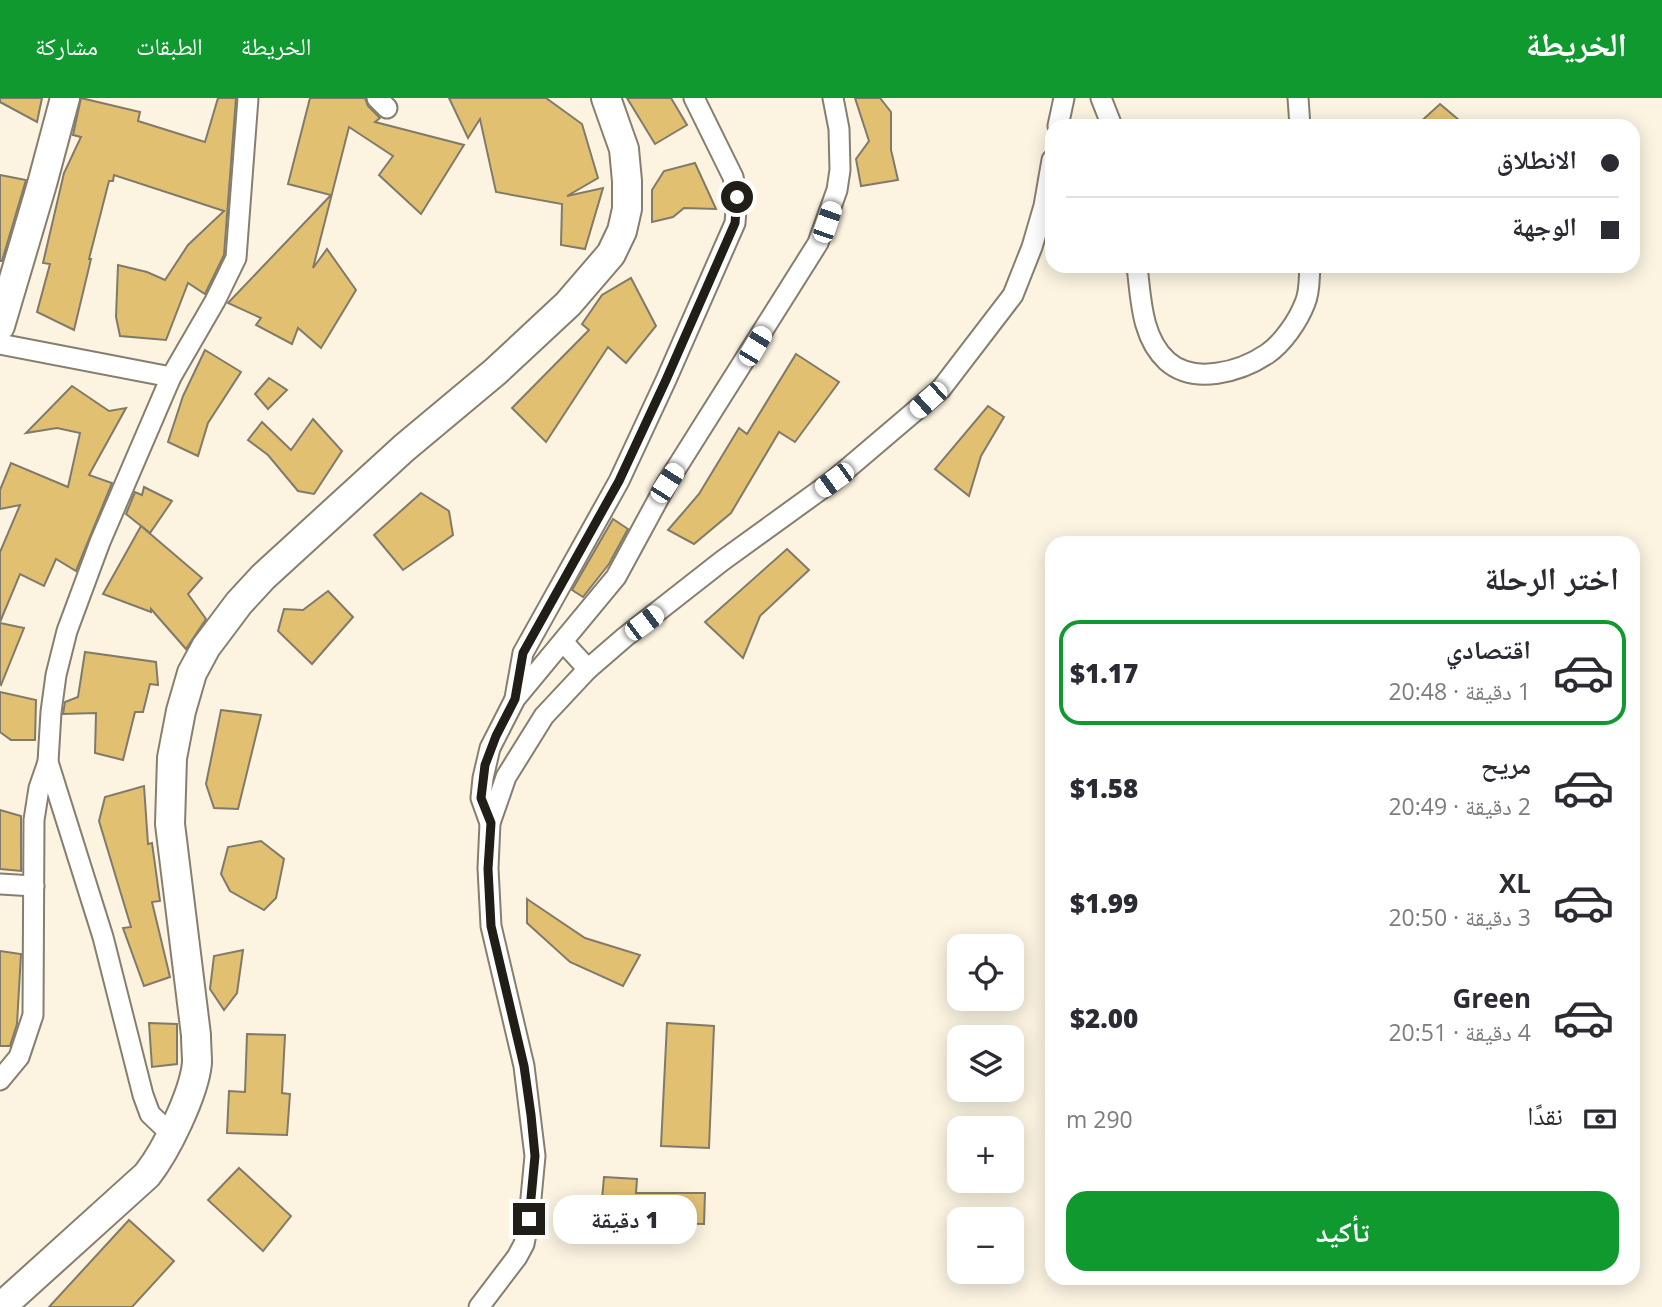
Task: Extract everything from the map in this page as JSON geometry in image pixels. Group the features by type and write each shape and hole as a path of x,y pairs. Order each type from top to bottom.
{"street":[{"path":"0,326 65,98"},
{"path":"0,1080 19,1057 33,1015 35,805 48,762 56,675 67,631 100,542 171,377 215,301 236,258 248,98"},
{"path":"1,1307 147,1175 160,1158 190,1088 197,1064 192,994 170,824 172,758 192,673 206,647 262,577 394,456 513,355 568,304 611,254 622,232 627,208 627,181 624,149 606,98"},
{"path":"515,699 523,653 619,481 735,223 737,197 733,177 694,98"},
{"path":"491,823 481,798 483,778 490,748 515,699 616,577 667,483 818,243 837,190 840,170 839,129 833,98"},
{"path":"1060,119 1064,98"},
{"path":"1101,98 1109,119"},
{"path":"1298,98 1300,119"},
{"path":"479,1307 524,1244 535,1156 524,1066 491,926 488,869 491,823 506,777 544,716 588,669 722,561 834,480 941,389 1013,295 1032,247 1045,200"},
{"path":"1138,273 1143,314 1153,341 1168,361 1184,371 1204,374 1237,368 1268,353 1284,337 1306,302 1309,273"},
{"path":"0,344 171,377"},
{"path":"564,643 588,669"},
{"path":"48,762 103,937 143,1095 150,1114 171,1134"},
{"path":"0,884 34,887"}],"building":[{"path":"0,98 42,98 37,122 0,102"},
{"path":"81,98 140,112 138,121 205,142 218,98 236,98 224,255 205,294 188,283 166,340 120,336 116,317 118,265 147,272 165,280 188,245 224,211 114,175 113,181 109,181 74,330 37,312 50,264 43,263 64,173 81,137 73,135"},
{"path":"310,98 365,98 368,106 380,118 375,122 464,145 421,214 379,175 393,156 349,127 313,268 327,249 356,290 321,348 298,328 292,344 256,325 261,318 228,303 331,195 288,184"},
{"path":"449,98 546,98 582,124 598,178 567,196 603,188 585,249 561,245 562,204 496,192 480,119 468,138"},
{"path":"627,98 671,98 687,125 655,144"},
{"path":"855,98 880,98 891,112 891,150 898,180 861,186 856,159 869,141"},
{"path":"1440,104 1458,119 1424,119"},
{"path":"695,163 716,209 684,208 673,217 652,222 652,190 664,171"},
{"path":"0,175 26,180 2,261 0,261"},
{"path":"631,278 656,326 626,363 608,347 546,442 512,408 589,330 582,324 602,295"},
{"path":"205,350 241,372 208,423 198,456 168,442 183,396"},
{"path":"796,354 839,382 795,442 779,432 731,513 694,544 668,530 699,494 739,428 747,434"},
{"path":"269,378 287,390 268,409 255,394"},
{"path":"72,386 109,411 126,408 89,475 112,483 76,571 56,559 44,586 20,574 0,622 0,552 20,505 0,509 0,490 11,463 68,487 80,433 57,428 26,433"},
{"path":"988,406 1004,417 981,456 969,496 935,469"},
{"path":"313,419 342,451 314,494 298,491 268,455 248,440 262,422 291,450"},
{"path":"144,487 172,501 150,533 126,514 135,492 142,495"},
{"path":"421,493 449,511 453,535 403,570 374,535"},
{"path":"613,519 628,529 609,564 583,597 572,590"},
{"path":"141,526 202,578 188,594 206,619 186,649 151,609 151,612 103,594"},
{"path":"787,549 809,570 760,616 743,658 705,622"},
{"path":"328,591 353,617 312,664 278,631 284,609 303,610"},
{"path":"0,623 24,628 1,685 0,684"},
{"path":"85,652 156,662 158,685 150,684 143,712 135,712 123,760 95,753 96,713 63,714 65,702 78,697"},
{"path":"0,692 36,700 35,740 11,740 0,732"},
{"path":"221,710 261,715 238,809 214,808 206,784"},
{"path":"144,786 148,844 152,843 160,901 152,902 170,977 144,986 123,928 131,927 99,821 105,797"},
{"path":"0,810 21,816 21,871 0,869"},
{"path":"261,841 284,859 276,898 264,910 230,891 221,874 228,847"},
{"path":"527,899 585,938 640,955 623,986 570,962 527,923"},
{"path":"243,950 237,993 224,1010 210,989 214,956"},
{"path":"0,951 21,954 17,1024 10,1046 0,1046"},
{"path":"149,1023 177,1024 177,1064 152,1067"},
{"path":"667,1023 714,1026 709,1148 661,1146"},
{"path":"247,1034 285,1035 282,1093 290,1094 287,1135 227,1133 229,1091 245,1092"},
{"path":"239,1168 291,1216 263,1251 208,1200"},
{"path":"604,1177 637,1179 636,1193 705,1193 704,1224 660,1223 660,1214 601,1210"},
{"path":"129,1220 174,1261 132,1307 49,1307"}],"route":[{"path":"529,1219 535,1156 524,1066 491,926 488,869 491,823 481,798 485,765 490,748 515,699 523,653 601,516 655,405 735,223 737,197"}]}
